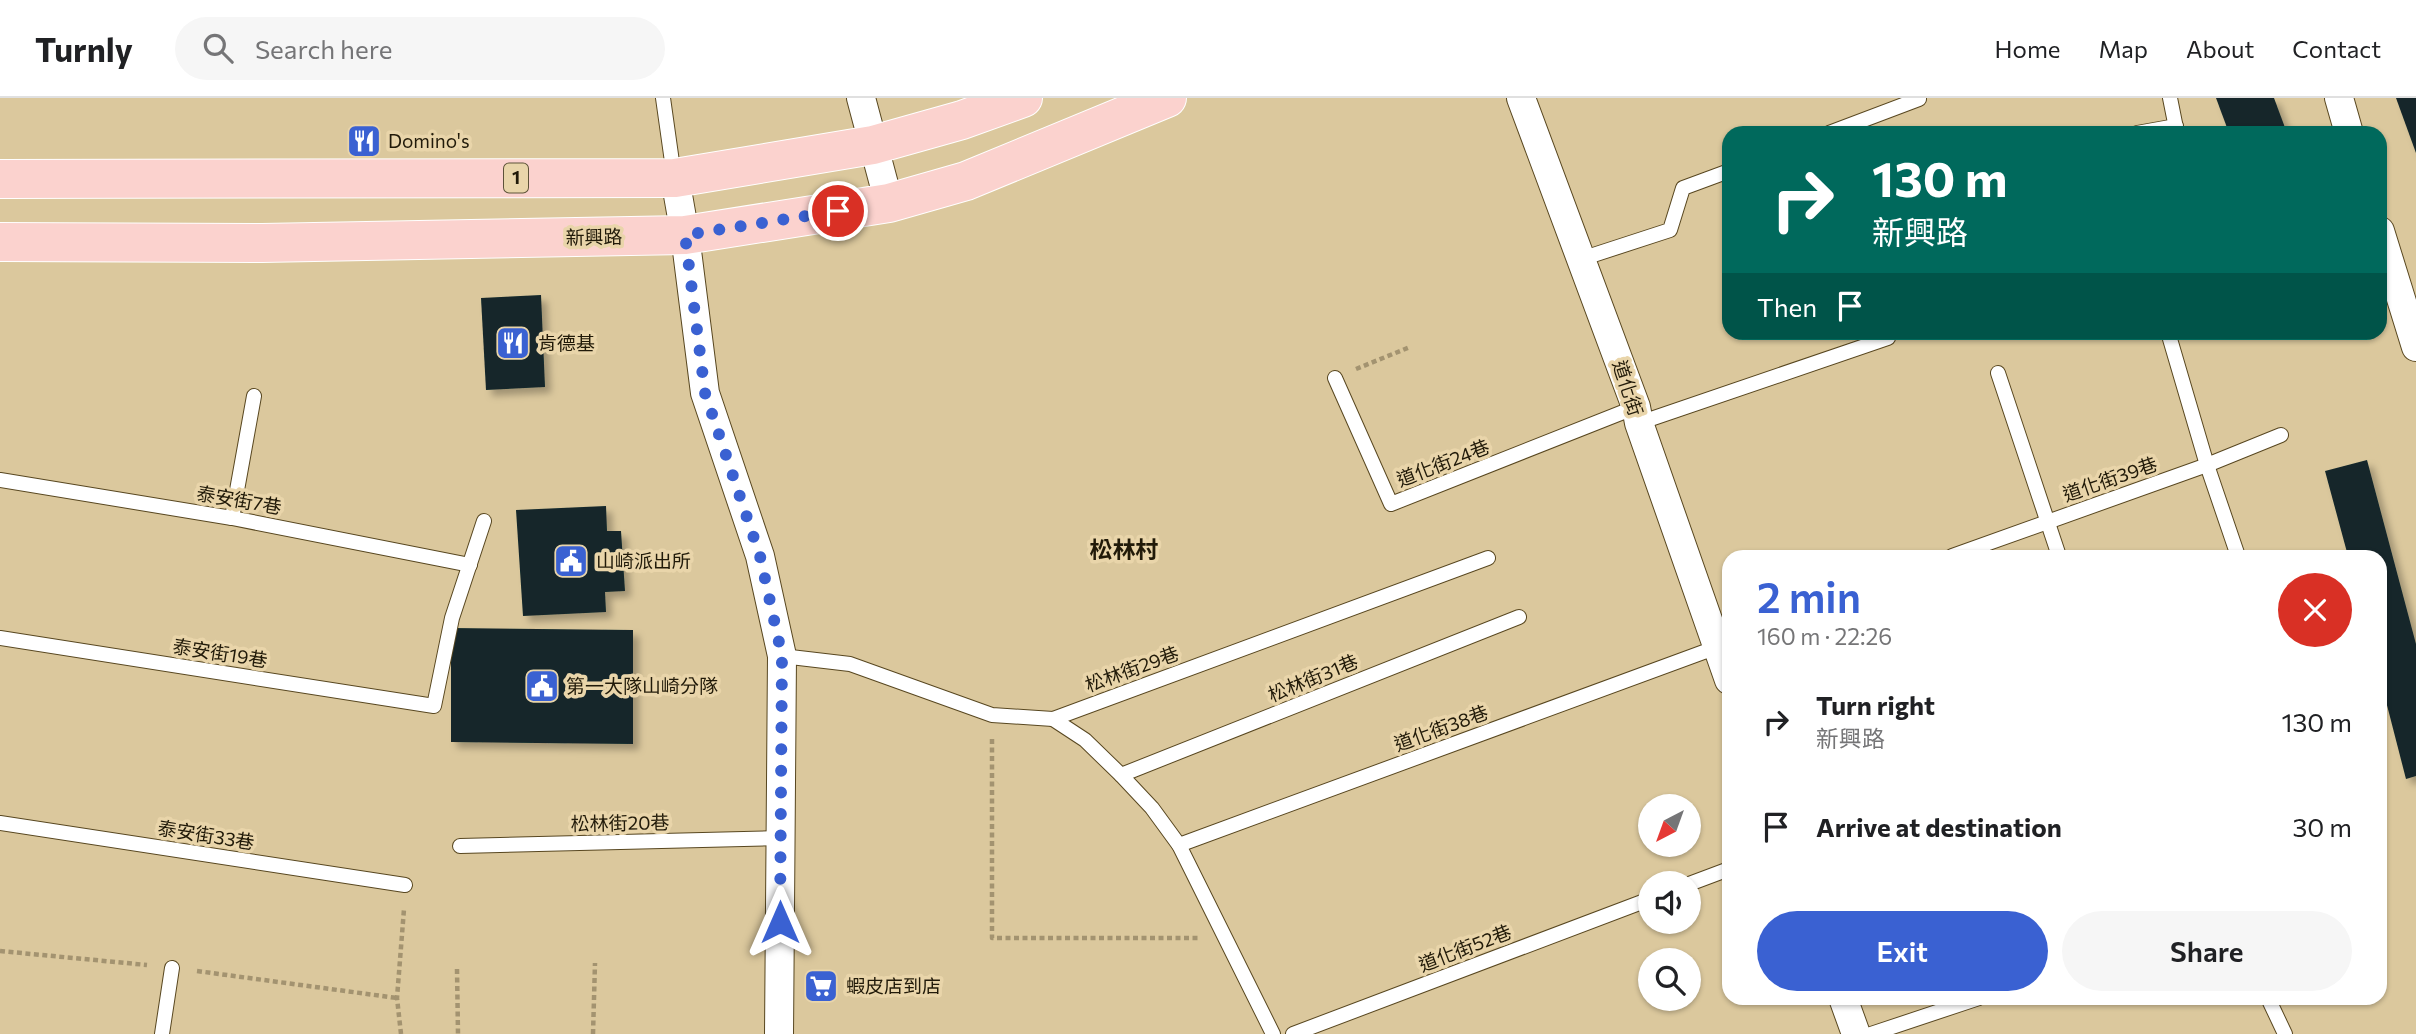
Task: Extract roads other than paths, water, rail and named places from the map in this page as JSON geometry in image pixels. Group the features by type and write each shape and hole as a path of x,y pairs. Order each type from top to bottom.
{"main road":[{"name":"1","path":"0,180 675,178 873,145 962,120 1023,98"},
{"name":"新興路","path":"0,242 262,243 685,235 888,203 966,181 1167,98"}],"street":[{"path":"861,98 888,203"},
{"name":"道化街","path":"1521,98 1722,642"},
{"path":"2339,98 2347,126"},
{"path":"675,178 705,393 760,556 782,656 779,1034"},
{"path":"2387,254 2416,347"},
{"path":"1846,1005 1856,1034"}],"lane":[{"path":"663,98 675,178"},
{"path":"2170,98 2175,126"},
{"path":"1848,126 1919,99"},
{"path":"1581,259 1670,230 1684,188 1722,174"},
{"path":"1638,415 1882,340"},
{"path":"2170,340 2207,465 2236,550"},
{"path":"1998,373 2057,550"},
{"name":"道化街24巷","path":"1335,378 1391,504 1638,415"},
{"path":"232,518 254,396"},
{"name":"道化街39巷","path":"1968,550 2207,465 2281,435"},
{"name":"泰安街7巷","path":"0,480 232,518 470,565"},
{"path":"470,565 484,521"},
{"name":"松林街29巷","path":"782,656 850,664 992,715 1053,719 1488,558"},
{"name":"泰安街19巷","path":"0,638 434,706 452,618 470,565"},
{"name":"松林街31巷","path":"1121,775 1519,617"},
{"name":"道化街38巷","path":"1179,845 1722,645"},
{"path":"1053,719 1085,740 1121,775 1152,808 1179,845 1273,1034"},
{"name":"泰安街33巷","path":"0,823 405,885"},
{"name":"松林街20巷","path":"460,846 780,838"},
{"path":"1701,880 1722,872"},
{"name":"道化街52巷","path":"1293,1034 1638,904"},
{"path":"162,1034 172,968"},
{"path":"1871,1034 1958,1005"},
{"path":"2271,1005 2285,1034"}],"place":[{"name":"Domino's","path":"364,141"},
{"name":"肯德基","path":"513,343"},
{"name":"山崎派出所","path":"571,561"},
{"name":"第一大隊山崎分隊","path":"542,686"},
{"name":"蝦皮店到店","path":"821,986"}],"district":[{"name":"松林村","path":"1124,550"}]}
